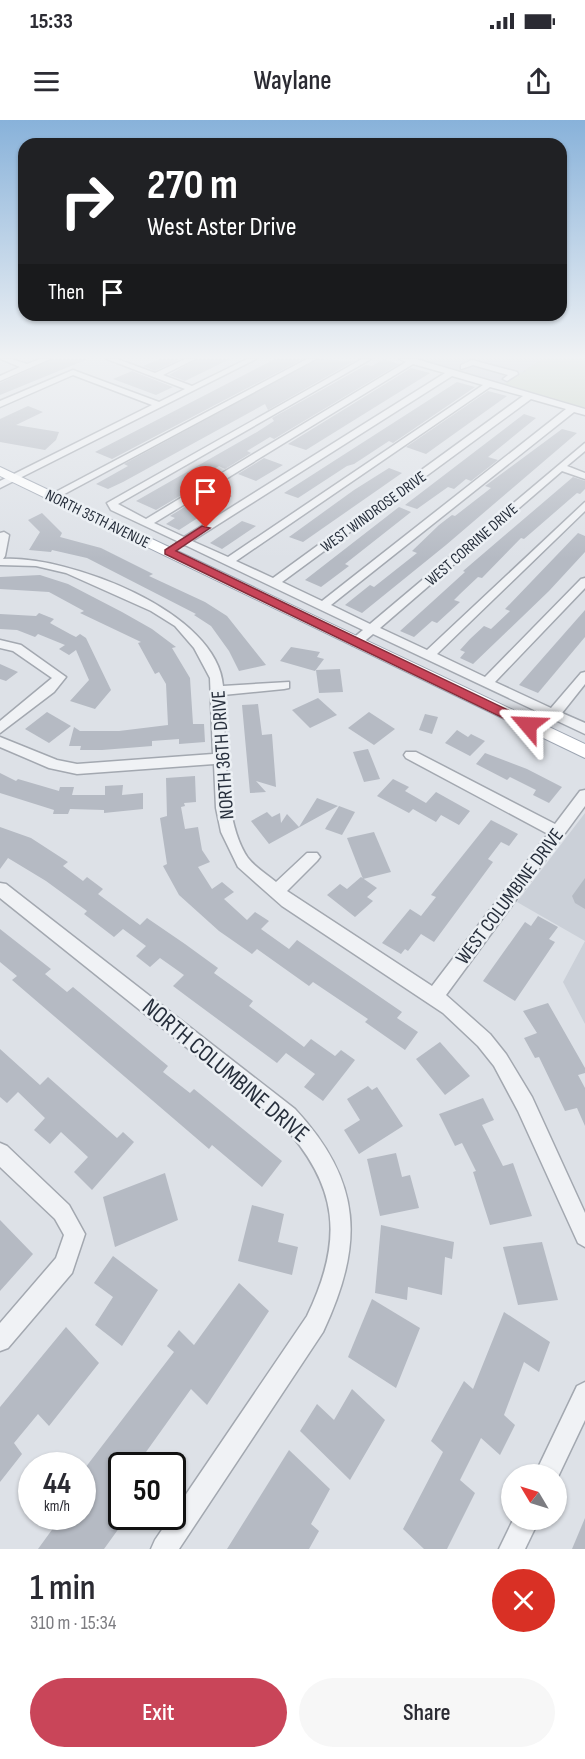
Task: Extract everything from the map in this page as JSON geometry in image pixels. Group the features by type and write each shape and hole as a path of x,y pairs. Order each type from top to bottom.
{"main road":[{"name":"NORTH 35TH AVENUE","path":"0,471 585,753"}],"street":[{"path":"0,485 118,426"},
{"path":"53,496 186,426"},
{"name":"NORTH 35TH AVENUE","path":"249,426 112,503 116,508 185,541 585,729"},
{"path":"146,522 302,426"},
{"path":"169,552 368,426"},
{"path":"229,561 428,426"},
{"name":"WEST WINDROSE DRIVE","path":"274,583 489,426"},
{"path":"323,606 551,426"},
{"name":"WEST CORRINE DRIVE","path":"356,642 585,446"},
{"path":"560,467 585,476"},
{"path":"429,655 585,505"},
{"path":"0,556 4,535"},
{"name":"NORTH 36TH DRIVE","path":"0,562 28,562 73,569 164,614 183,627 208,659 217,692 220,759 228,832 243,862 277,891 459,1015 500,1060 545,1143 585,1236"},
{"path":"487,683 585,581"},
{"path":"0,644 17,648 60,677 49,689 0,728"},
{"path":"553,714 585,676"},
{"path":"217,692 284,686"},
{"path":"0,742 37,758 77,770 220,759"},
{"path":"411,755 556,832"},
{"name":"WEST COLUMBINE DRIVE","path":"434,997 585,795"},
{"path":"277,891 312,857"},
{"name":"NORTH COLUMBINE DRIVE","path":"0,889 288,1116 320,1150 331,1172 338,1197 340,1256 329,1298 315,1324 164,1549"},
{"path":"0,1153 62,1212 75,1234 64,1266 0,1340"},
{"path":"552,1464 585,1394"},
{"path":"512,1549 521,1530"}],"shaded area":[{"path":"585,813 585,941 517,902"},
{"path":"585,941 585,1024 563,982"}],"building":[{"path":"0,426 20,426 59,432 56,440 45,450 0,442"},
{"path":"146,426 176,426 112,459 95,452"},
{"path":"195,426 226,426 108,489 96,484 128,466 124,464"},
{"path":"267,426 296,426 274,439 270,437 247,451 251,453 225,469 219,466 195,480 202,483 156,510 136,501"},
{"path":"318,426 345,426 306,450 288,444"},
{"path":"389,426 418,426 393,443 389,441 354,464 347,466 298,498 284,493"},
{"path":"437,426 466,426 426,454 406,447"},
{"path":"509,426 527,426 488,457 498,460 471,481 466,479 454,489 448,487 417,509 405,505"},
{"path":"562,429 577,433 446,545 362,613 345,605 370,585 374,587 417,553 412,551 439,525 452,515 455,516 491,488 485,486"},
{"path":"264,458 283,465 256,481 238,474"},
{"path":"389,468 402,473 303,542 289,537 354,490"},
{"path":"573,477 585,481 585,489 580,494 577,493 524,539 521,538 482,578 478,577 454,600 460,602 437,623 432,621 414,637 400,631 465,572 463,571"},
{"path":"215,488 232,496 179,530 166,524 175,518 170,516"},
{"path":"399,507 411,512 345,564 349,566 321,587 305,580"},
{"path":"42,513 62,533 60,537 101,548 153,574 149,576 205,602 227,616 266,665 239,671 229,651 211,626 194,615 196,614 87,558 52,550 51,552 29,550 40,532 28,520"},
{"path":"242,521 256,526 222,549 210,543"},
{"path":"578,533 585,536 585,552 549,591 473,664 460,658 465,652 460,650 470,639 484,626 491,629 510,611 505,609"},
{"path":"40,575 68,584 122,612 152,629 176,647 172,648 190,678 193,724 204,724 205,742 179,744 179,739 152,741 152,746 102,750 80,750 81,746 69,746 74,727 80,731 119,731 168,725 166,684 159,672 155,674 138,643 141,642 80,613 84,611 49,592 0,589 0,577"},
{"path":"585,610 585,637 538,693 519,685"},
{"path":"39,613 54,619 50,623 70,634 76,637 80,634 86,638 111,690 95,709 70,701 89,680 76,650 69,655 59,649 65,645 38,634 35,637 17,630 0,629 0,614 36,616"},
{"path":"291,647 320,652 317,657 324,659 315,671 280,661"},
{"path":"0,664 18,672 6,681 0,679"},
{"path":"340,669 343,692 319,693 316,670"},
{"path":"318,698 337,715 310,728 292,710"},
{"path":"258,704 262,735 272,734 276,787 256,781 266,792 250,793 242,705"},
{"path":"47,712 71,726 49,743 25,729"},
{"path":"369,712 395,729 374,745 348,728"},
{"path":"425,714 438,717 432,734 419,730"},
{"path":"457,730 468,737 471,734 485,741 470,756 445,743"},
{"path":"368,749 380,779 364,782 353,752"},
{"path":"485,753 527,769 562,787 549,803 533,795 536,790 510,777 507,780 476,764"},
{"path":"0,773 16,781 18,779 59,791 60,787 74,787 72,795 105,795 105,786 123,785 122,795 143,793 143,809 104,813 104,810 70,809 68,814 53,814 54,810 0,793"},
{"path":"195,776 196,802 184,803 185,806 181,807 185,829 198,827 202,850 210,862 198,867 212,889 222,882 234,892 224,899 247,920 255,912 269,921 261,929 289,949 297,940 402,1012 397,1018 418,1032 405,1050 365,1022 368,1019 313,982 309,986 257,949 252,954 219,931 179,895 163,866 167,864 160,818 167,816 166,778"},
{"path":"393,779 409,787 405,791 426,803 436,792 470,811 459,825 441,815 436,822 413,809 409,813 377,796"},
{"path":"317,798 338,806 269,844 251,821 267,812 272,817 280,813 281,823 287,814 299,827"},
{"path":"339,806 355,812 342,835 325,829"},
{"path":"491,820 518,834 509,846 501,842 488,859 493,862 434,942 421,934 408,951 405,949 401,954 382,943 410,909 421,916 436,897 431,895"},
{"path":"0,827 31,838 68,862 63,866 83,881 87,877 103,889 98,894 140,925 147,918 185,944 218,968 214,973 253,1001 249,1006 304,1047 311,1039 335,1056 341,1050 355,1060 323,1101 304,1087 315,1074 286,1053 277,1063 173,986 184,975 160,958 150,967 136,956 146,946 123,929 114,937 84,914 87,911 46,881 8,858 0,869"},
{"path":"374,832 391,872 363,879 347,838"},
{"path":"361,877 377,888 367,897 373,901 355,917 327,895 340,884 347,889"},
{"path":"585,878 585,909 575,903 572,896"},
{"path":"538,916 558,927 549,939 555,942 515,1001 483,981 525,922 531,926"},
{"path":"0,929 51,969 45,974 67,992 73,987 168,1066 163,1072 190,1093 194,1089 282,1161 262,1187 212,1145 209,1149 12,980 17,976 0,962"},
{"path":"548,1003 585,1068 585,1073 578,1075 585,1088 585,1126 577,1108 565,1111 539,1057 535,1058 524,1038 537,1033 523,1011"},
{"path":"440,1042 470,1076 445,1095 416,1059"},
{"path":"0,1049 40,1085 48,1077 117,1138 123,1132 134,1142 92,1190 74,1172 88,1157 61,1132 50,1144 34,1130 45,1118 18,1092 7,1103 0,1097"},
{"path":"368,1086 372,1090 377,1087 403,1126 359,1154 344,1130 360,1120 347,1099"},
{"path":"483,1098 494,1120 482,1125 503,1166 513,1163 532,1216 490,1225 473,1172 476,1171 462,1143 455,1146 439,1114"},
{"path":"396,1153 402,1177 410,1175 419,1208 380,1216 367,1159"},
{"path":"165,1173 178,1220 115,1247 103,1197"},
{"path":"252,1205 284,1214 278,1242 298,1247 292,1275 238,1261"},
{"path":"0,1220 33,1254 0,1291"},
{"path":"381,1225 454,1242 452,1259 445,1257 442,1295 408,1287 407,1300 375,1293"},
{"path":"542,1242 558,1300 518,1305 503,1247"},
{"path":"113,1256 158,1290 122,1346 95,1325 113,1297 94,1283"},
{"path":"239,1283 269,1311 207,1405 191,1389 146,1452 108,1452 108,1530 118,1530 104,1549 38,1549 52,1530 96,1530 96,1454 174,1352 167,1346 179,1330 194,1345"},
{"path":"372,1299 420,1328 396,1388 348,1357"},
{"path":"504,1312 550,1342 539,1372 524,1362 504,1415 515,1425 500,1455 481,1438 460,1480 475,1493 447,1549 424,1549 403,1529 443,1452 431,1441 464,1381 473,1389"},
{"path":"66,1327 99,1363 49,1426 38,1414 14,1443 21,1452 18,1452 18,1459 0,1482 0,1407"},
{"path":"352,1389 385,1420 350,1480 300,1431 317,1404 334,1420"},
{"path":"289,1450 330,1489 311,1524 319,1531 309,1549 227,1549"},
{"path":"585,1518 585,1549 572,1549"}],"route":[{"path":"206,528 169,552 528,725"}]}
